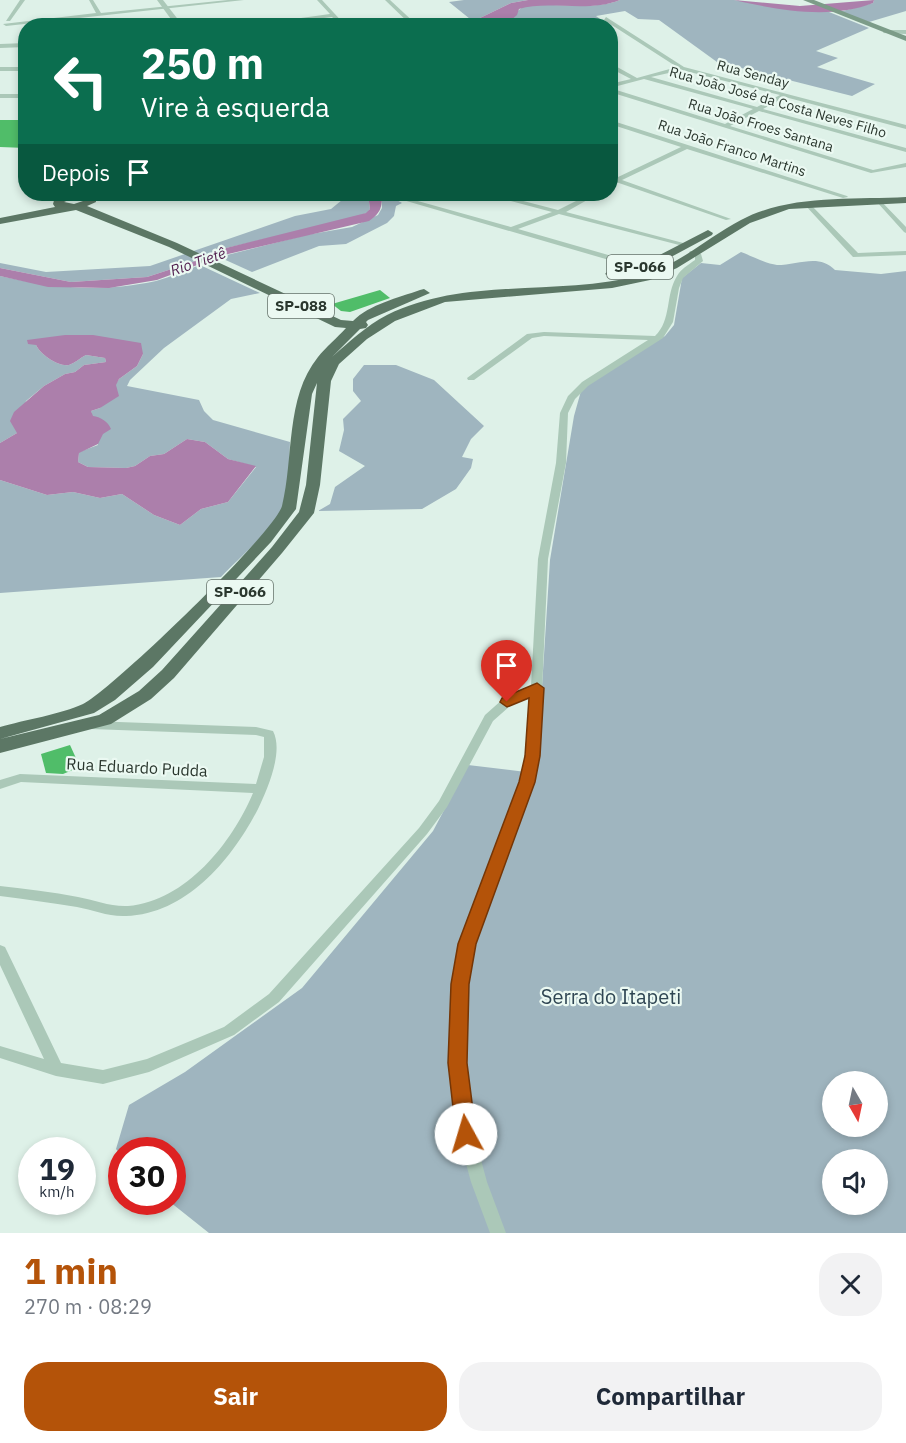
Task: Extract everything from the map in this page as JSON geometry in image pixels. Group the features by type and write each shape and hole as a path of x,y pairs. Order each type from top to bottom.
{"main road":[{"path":"808,0 906,39"},
{"name":"SP-066","path":"0,733 88,709 110,696 147,663 272,532 289,509 293,496 305,394 310,381 322,360 359,321 399,301 441,290 575,279 640,267 706,234 728,219 764,205 845,198 906,197"},
{"name":"SP-066","path":"0,746 105,720 128,706 168,674 306,513 311,498 324,381 334,362 363,336 383,323 414,308 443,299 636,280 657,274 752,218 771,211 807,204 906,197"},
{"name":"SP-088","path":"0,219 51,201"},
{"name":"SP-088","path":"61,201 58,204 74,207 177,244"},
{"name":"SP-088","path":"0,219 74,207 91,201"},
{"name":"SP-088","path":"98,201 122,216 339,324 359,321 383,323"}],"street":[{"path":"2,23 23,0"},
{"path":"91,0 100,15"},
{"path":"160,0 173,18"},
{"path":"73,18 242,0"},
{"path":"319,0 337,18"},
{"path":"387,0 407,18"},
{"path":"310,18 334,15"},
{"path":"2,23 18,22"},
{"name":"Rua Senday","path":"618,27 682,68 906,127"},
{"path":"885,32 906,32"},
{"path":"0,46 18,45"},
{"path":"618,85 682,68"},
{"path":"0,69 18,69"},
{"path":"618,69 635,79"},
{"name":"Rua João José da Costa Neves Filho","path":"643,77 906,150"},
{"name":"Rua João Froes Santana","path":"618,91 873,172 906,165"},
{"path":"725,126 785,95"},
{"path":"0,96 18,96"},
{"name":"Rua João Franco Martins","path":"619,124 845,198"},
{"path":"618,177 687,146"},
{"path":"618,182 728,219"},
{"path":"878,200 906,231"},
{"path":"412,201 640,267"},
{"path":"517,201 683,244"},
{"path":"510,230 560,212 581,201"},
{"path":"807,204 856,255 906,253"},
{"path":"498,1233 479,1182 466,1134 458,1063 460,984 467,944 527,782 533,756 543,559 561,463 564,413 572,398 585,384 657,338 671,321 678,280 699,261 698,256 693,253"},
{"path":"471,378 531,336 544,334 657,338"},
{"path":"0,1052 56,1069 103,1077 149,1065 229,1031 274,998 423,831 443,804 489,718 507,702 537,688"},
{"path":"0,891 124,911 151,908 167,901 215,864 236,836 261,789 272,742 269,734 256,731 90,725"},
{"name":"Rua Eduardo Pudda","path":"0,785 13,779 261,789"},
{"path":"0,951 56,1069"}],"green space":[{"path":"528,0 511,3 480,18 469,18 449,2"},
{"path":"620,0 734,0 789,9 829,12 869,28 816,51 838,58 817,67 875,84 852,96 717,62 659,20 638,19 625,11 596,16 599,18 512,18 523,7 532,5 583,6"},
{"path":"874,0 906,0 906,11 869,22 839,12 873,3"},
{"path":"341,201 369,201 370,209 367,213 343,221 222,249 193,262 147,277 71,282 0,268 0,263 46,272 150,266 295,216 331,209"},
{"path":"382,201 402,203 396,206 394,216 387,223 346,244 319,246 252,272 219,257 306,235 352,227 378,215 382,208"},
{"name":"Serra do Itapeti","path":"741,252 777,265 815,261 829,265 835,270 881,274 906,271 906,1233 209,1233 186,1215 186,1137 120,1137 129,1105 185,1072 302,988 433,831 468,765 534,773 538,750 550,560 574,416 581,391 593,380 665,336 674,325 682,278 701,263 720,265"},
{"path":"200,265 260,293 231,299 164,348 130,380 127,386 199,400 204,411 213,420 290,442 286,495 281,511 262,536 221,577 0,593 0,480 47,495 73,492 100,498 122,494 154,515 180,525 201,509 228,502 256,467 228,459 205,442 187,439 164,454 150,456 135,466 126,468 88,467 78,462 79,452 98,445 91,411 100,408 119,379 137,366 143,354 36,345 45,356 60,364 69,365 86,355 105,358 106,362 84,365 75,372 65,374 44,386 26,401 17,433 0,443 0,276 40,284 78,288 116,287 156,281"},
{"path":"364,365 396,365 434,380 484,426 471,439 462,457 473,459 471,468 456,489 422,509 318,511 330,504 335,487 365,466 339,451 344,430 343,419 361,401 353,391 353,379"}],"water":[{"path":"528,0 620,0 595,6 530,7 519,9 514,18 480,18 511,3"},
{"path":"734,0 800,6 874,0 873,3 840,11 804,12"},
{"name":"Rio Tietê","path":"369,201 382,201 380,209 369,221 224,255 157,280 109,288 48,287 0,276 0,268 71,282 147,277 193,262 222,249 366,213 370,209"},
{"path":"65,335 93,335 141,343 143,354 137,366 119,379 116,385 119,396 91,411 93,416 104,420 111,429 103,434 98,444 79,453 78,462 88,467 126,468 135,466 150,456 164,454 187,439 205,442 228,459 256,466 228,502 201,509 180,525 154,515 122,494 100,498 73,492 47,495 0,480 0,443 17,433 10,421 14,412 44,386 65,374 75,372 84,365 106,362 105,358 86,355 69,365 60,364 45,356 36,345 28,344 27,340"}],"building":[{"path":"0,120 18,120 18,148 0,147"},
{"path":"380,290 390,298 350,312 341,311 332,304"},
{"path":"70,745 80,767 63,774 46,773 41,754"}],"route":[{"path":"466,1134 458,1063 460,984 467,944 527,782 533,756 537,688 507,702"}]}
